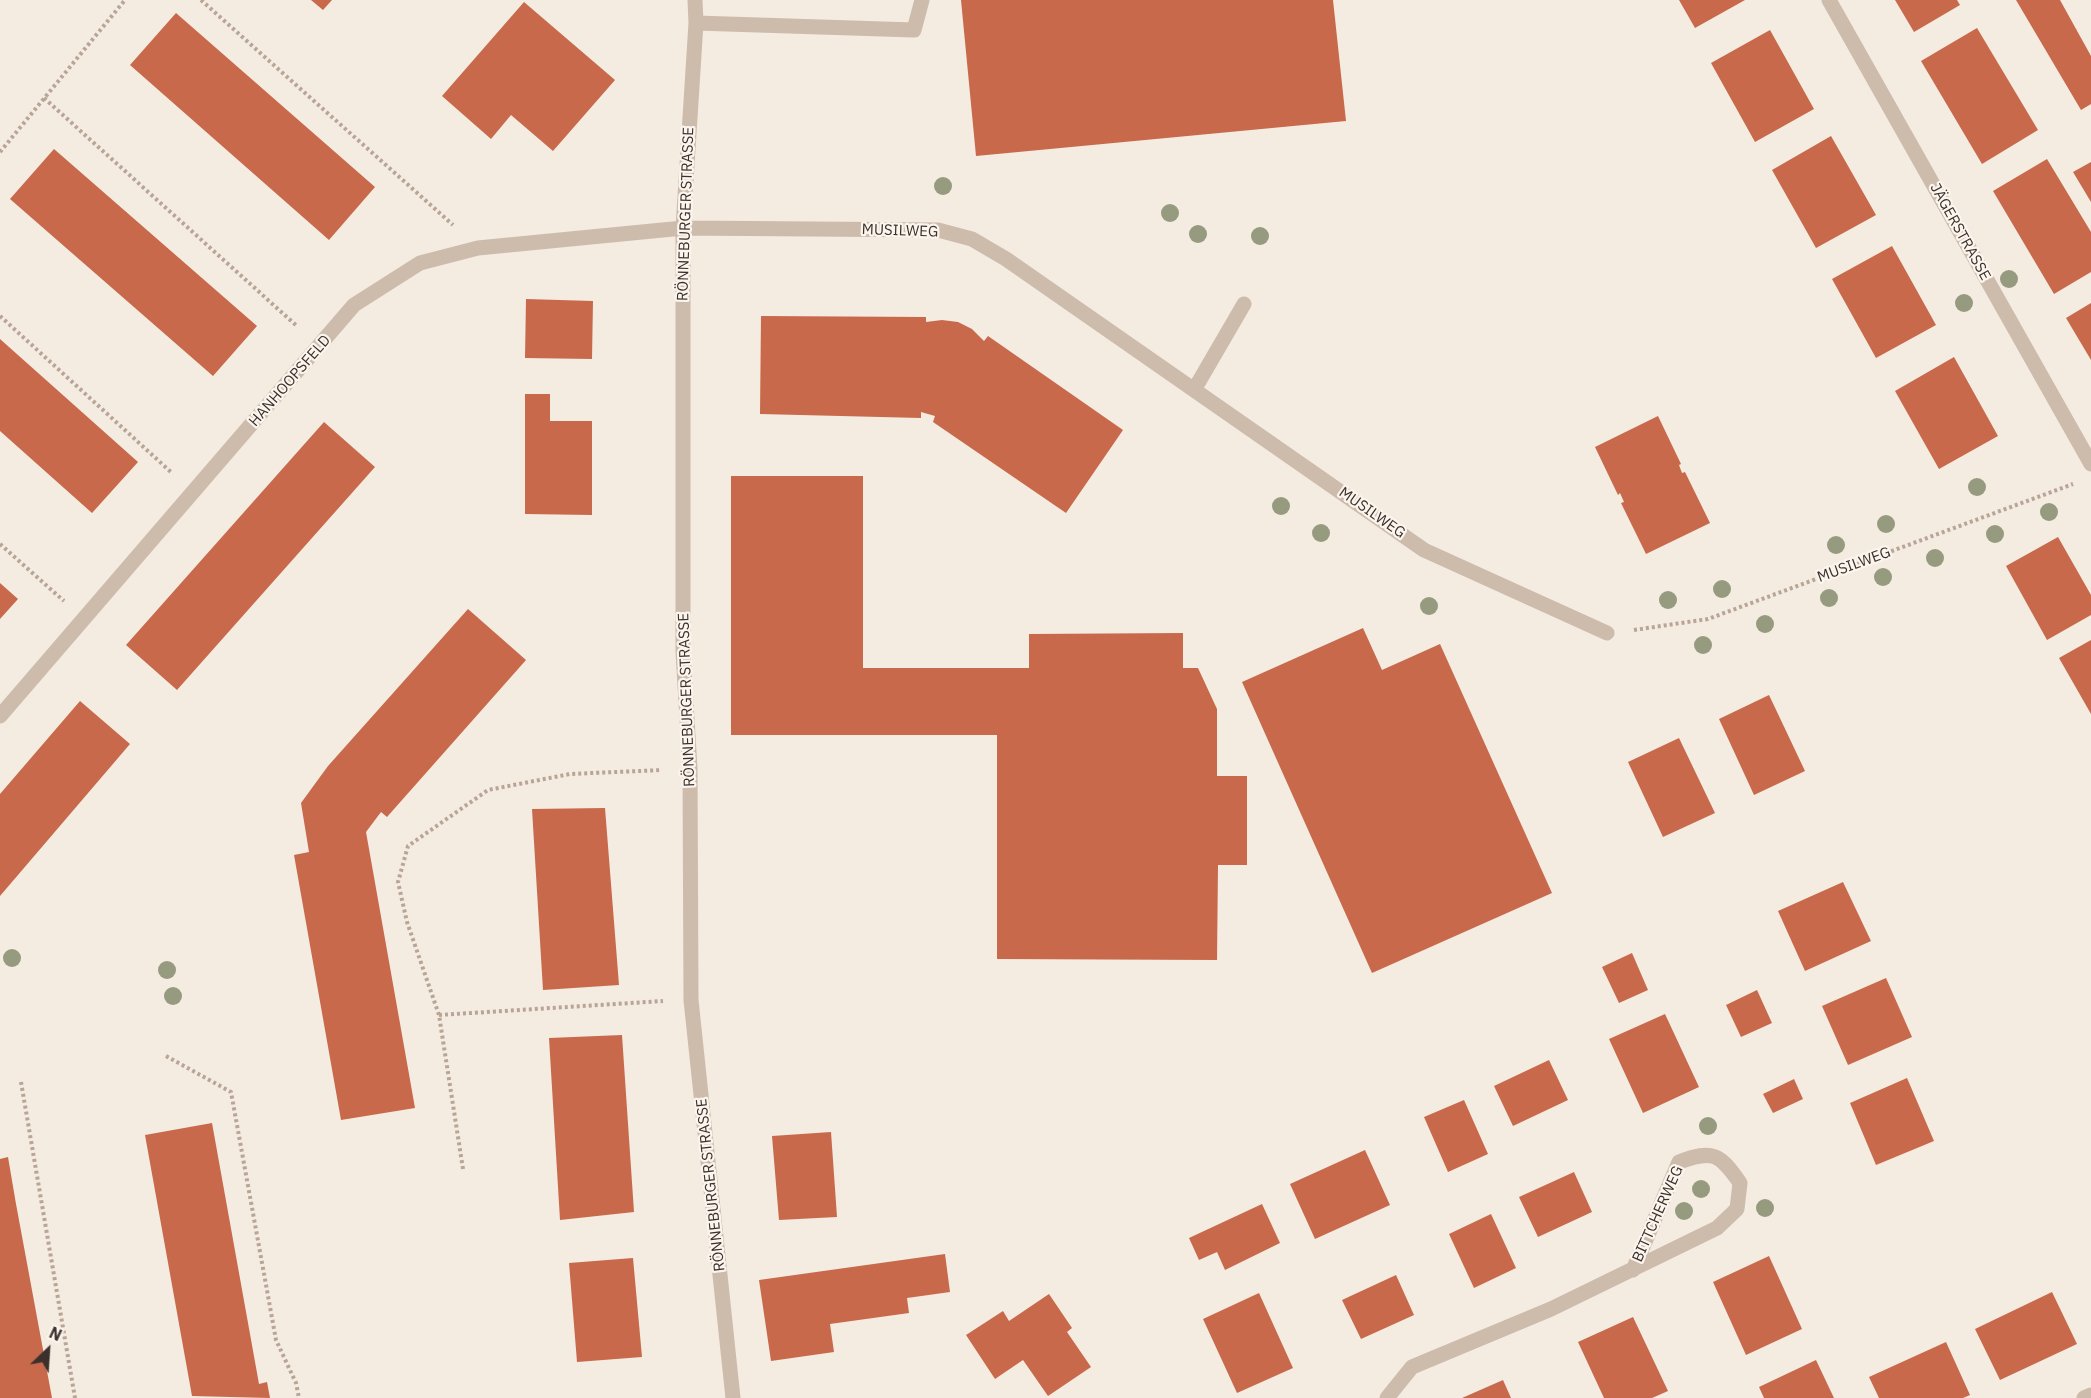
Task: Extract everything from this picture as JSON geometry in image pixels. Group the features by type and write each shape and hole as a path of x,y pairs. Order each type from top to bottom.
{"street":[{"name":"RÖNNEBURGER STRASSE","path":"695,0 696,23 683,228 683,652 690,769 691,1000 733,1398"},
{"path":"696,23 914,30 922,0"},
{"name":"JÄGERSTRASSE","path":"1829,0 2091,464"},
{"name":"HANHOOPSFELD","path":"0,716 354,305 420,263 478,248 683,228"},
{"name":"MUSILWEG","path":"683,228 938,230 972,239 1006,259 1424,550 1607,633"},
{"path":"1194,390 1244,304"},
{"name":"BITTCHERWEG","path":"1387,1398 1412,1367 1551,1309 1633,1270 1717,1228 1737,1209 1740,1183 1725,1161 1701,1153 1679,1162 1633,1270"},
{"path":"2084,1398 2091,1395"}],"path":[{"path":"0,153 125,0"},
{"path":"201,0 478,248"},
{"path":"44,98 320,346"},
{"path":"0,316 194,492"},
{"name":"MUSILWEG","path":"1607,633 1708,619 2080,481"},
{"path":"0,544 85,620"},
{"path":"463,1169 439,1015 407,922 398,882 408,846 488,790 570,774 690,769"},
{"path":"439,1015 691,1000"},
{"path":"166,1056 231,1092 276,1340 296,1383 299,1398"},
{"path":"21,1082 75,1398"}],"building":[{"path":"311,0 332,0 323,10"},
{"path":"961,0 1333,0 1346,121 976,156"},
{"path":"1679,0 1745,0 1695,28"},
{"path":"1895,0 1957,0 1960,5 1914,32"},
{"path":"2016,0 2060,0 2091,56 2091,104 2081,110"},
{"path":"524,2 615,80 553,151 511,115 491,139 442,96"},
{"path":"176,13 375,187 329,240 130,65"},
{"path":"1977,28 2038,130 1982,164 1921,61"},
{"path":"1770,30 1814,109 1755,142 1711,63"},
{"path":"1831,136 1876,215 1816,248 1772,170"},
{"path":"54,149 257,326 213,376 10,199"},
{"path":"2047,159 2091,232 2091,272 2054,294 1993,191"},
{"path":"2091,162 2091,202 2073,172"},
{"path":"1892,246 1936,325 1876,358 1832,279"},
{"path":"526,299 593,301 592,359 525,358"},
{"path":"2091,303 2091,360 2066,318"},
{"path":"761,316 926,317 926,322 942,320 958,322 972,329 984,341 988,336 1123,430 1066,513 933,422 935,416 921,412 921,418 760,414"},
{"path":"0,339 138,462 92,513 0,431"},
{"path":"1954,357 1998,436 1939,469 1895,391"},
{"path":"525,394 550,394 550,421 592,421 592,515 525,514"},
{"path":"1658,416 1681,464 1679,465 1682,473 1685,472 1710,523 1646,554 1621,503 1624,502 1620,493 1618,495 1595,447"},
{"path":"324,422 375,467 177,690 126,645"},
{"path":"731,476 863,476 863,668 1029,668 1029,634 1183,633 1183,668 1198,668 1217,709 1217,776 1247,776 1247,865 1218,865 1217,960 997,959 997,735 731,735"},
{"path":"2058,537 2091,595 2091,615 2047,640 2006,566"},
{"path":"0,583 18,599 0,619"},
{"path":"468,609 526,660 387,817 381,812 366,832 415,1108 341,1120 294,855 309,852 301,803 328,766"},
{"path":"1363,628 1382,670 1440,644 1552,893 1372,973 1242,682"},
{"path":"2091,640 2091,714 2059,658"},
{"path":"1769,695 1805,771 1754,795 1719,719"},
{"path":"80,701 130,744 0,896 0,794"},
{"path":"1679,738 1715,813 1663,837 1628,762"},
{"path":"605,808 619,985 543,990 532,809"},
{"path":"1843,882 1871,941 1805,971 1778,911"},
{"path":"1632,953 1648,990 1619,1003 1602,967"},
{"path":"1886,978 1912,1037 1848,1065 1822,1006"},
{"path":"1757,990 1772,1023 1741,1037 1726,1005"},
{"path":"1665,1014 1699,1087 1643,1113 1609,1039"},
{"path":"622,1035 634,1212 560,1220 549,1038"},
{"path":"1549,1060 1568,1100 1513,1126 1494,1086"},
{"path":"1907,1078 1934,1141 1876,1165 1850,1103"},
{"path":"1794,1079 1803,1099 1773,1113 1763,1094"},
{"path":"1464,1100 1488,1154 1448,1172 1424,1117"},
{"path":"212,1123 259,1384 267,1382 270,1398 192,1396 145,1135"},
{"path":"831,1132 837,1217 779,1220 772,1136"},
{"path":"1365,1150 1390,1205 1315,1239 1290,1184"},
{"path":"8,1157 52,1398 0,1398 0,1159"},
{"path":"1574,1172 1592,1212 1538,1237 1519,1197"},
{"path":"1262,1204 1280,1243 1225,1270 1217,1252 1199,1260 1189,1238"},
{"path":"1491,1214 1516,1268 1474,1288 1449,1234"},
{"path":"945,1254 950,1292 907,1298 909,1313 830,1324 834,1352 771,1361 759,1280"},
{"path":"1769,1256 1802,1329 1746,1355 1713,1282"},
{"path":"633,1258 642,1357 577,1362 569,1263"},
{"path":"1396,1275 1414,1315 1361,1339 1342,1300"},
{"path":"2052,1292 2077,1344 2000,1380 1975,1329"},
{"path":"1259,1293 1293,1368 1237,1393 1203,1319"},
{"path":"1049,1294 1072,1328 1067,1332 1091,1367 1048,1396 1023,1360 995,1379 966,1335 1003,1311 1009,1321"},
{"path":"1633,1317 1668,1391 1652,1398 1604,1398 1578,1342"},
{"path":"1946,1342 1970,1395 1963,1398 1879,1398 1869,1377"},
{"path":"1816,1360 1834,1398 1764,1398 1759,1387"},
{"path":"1503,1380 1511,1398 1462,1398"}]}
